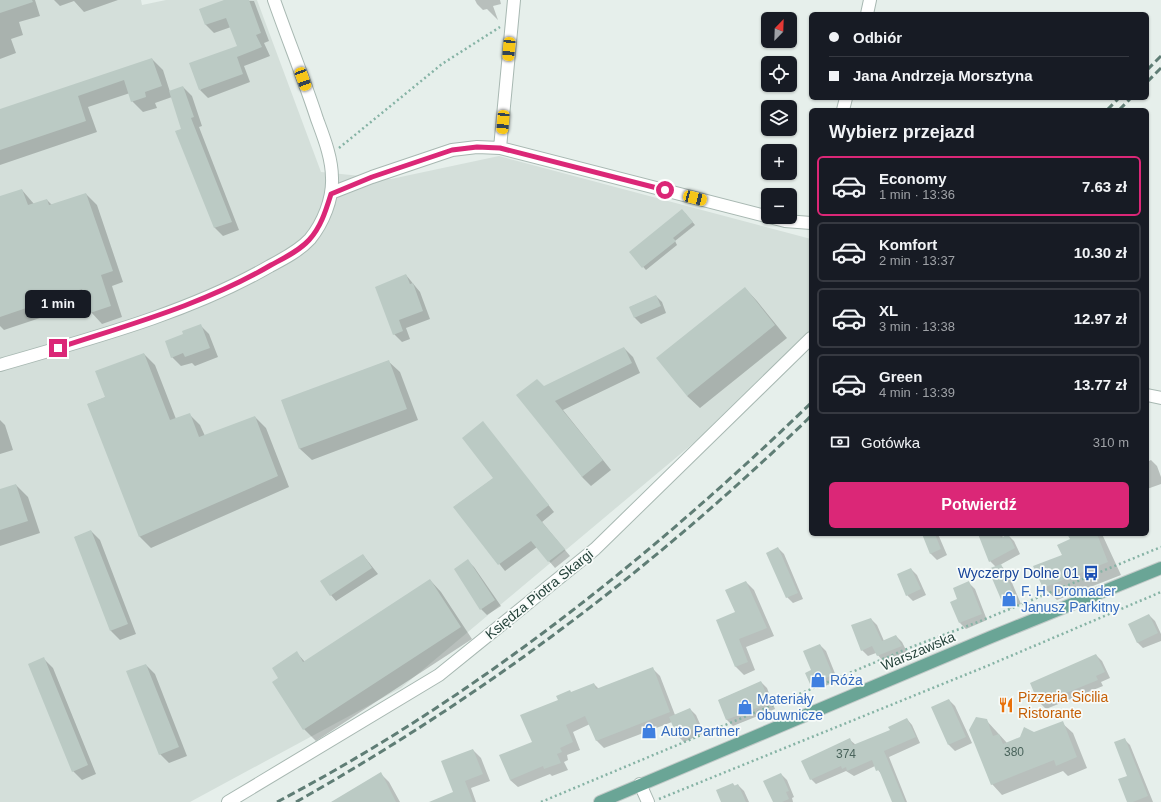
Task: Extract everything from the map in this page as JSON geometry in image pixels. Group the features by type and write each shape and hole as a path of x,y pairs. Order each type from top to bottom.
{"main road":[{"name":"Warszawska","path":"600,802 640,784 1161,568"}],"street":[{"path":"0,365 191,305 252,277 294,252 309,240 323,219 331,194 332,178 330,156 274,0"},
{"path":"500,148 514,0"},
{"path":"867,12 870,0"},
{"path":"331,194 372,177 452,150 477,147 500,148 785,221 809,223"},
{"name":"Księdza Piotra Skargi","path":"228,802 445,670 595,549 809,340"},
{"path":"1149,395 1161,398"},
{"path":"640,784 648,802"}],"path":[{"path":"330,156 442,64 512,19"},
{"path":"541,802 914,646 978,622 1161,547"},
{"path":"652,802 987,666 1161,592"}],"shaded area":[{"path":"0,0 141,0 142,5 166,0 257,0 321,172 391,179 499,156 809,238 809,334 758,389 401,688 190,802 0,802"}],"building":[{"path":"0,0 32,0 33,2 0,13"},
{"path":"224,0 249,0 261,33 256,35 262,47 237,57 243,74 199,90 189,63 237,46 226,18 205,25 199,9"},
{"path":"152,58 162,86 145,92 146,97 131,102 124,80 78,96 86,121 0,150 0,109"},
{"path":"183,86 194,117 191,118 232,222 214,228 175,131 181,129 169,91"},
{"path":"22,189 28,205 47,199 49,205 86,193 113,271 101,275 111,306 90,313 82,289 0,317 0,196"},
{"path":"682,209 693,222 673,238 676,241 642,268 629,252"},
{"path":"406,274 410,284 413,283 423,311 399,320 403,331 393,335 375,287"},
{"path":"745,287 775,325 687,396 656,358"},
{"path":"656,295 661,306 634,318 629,307"},
{"path":"201,324 210,348 185,357 183,353 171,358 165,341 183,334 182,331"},
{"path":"624,347 632,363 555,401 603,460 582,477 516,395 537,379 544,386"},
{"path":"144,353 170,420 190,413 199,437 255,416 278,476 139,537 87,404 105,397 95,371"},
{"path":"389,360 407,409 299,449 281,400"},
{"path":"483,421 549,505 536,515 565,549 548,562 531,541 498,565 453,507 493,478 462,438"},
{"path":"16,484 28,521 0,530 0,489"},
{"path":"91,530 128,624 110,631 74,537"},
{"path":"923,536 936,536 941,549 930,554"},
{"path":"979,536 1000,536 1001,538 1009,536 1015,548 989,562"},
{"path":"1068,536 1098,536 1108,562 1043,588 1033,566 1062,555 1057,545 1070,539"},
{"path":"778,547 798,593 786,598 766,553"},
{"path":"363,554 372,568 330,596 320,581"},
{"path":"468,559 495,600 480,610 454,569"},
{"path":"1001,564 1016,598 1003,604 988,569"},
{"path":"911,568 921,589 906,596 897,574"},
{"path":"430,579 461,627 303,730 272,682 278,678 272,668 297,651 303,662"},
{"path":"746,581 767,628 739,639 748,662 735,667 716,620 735,612 725,590"},
{"path":"969,581 982,614 959,623 950,602 957,599 953,588"},
{"path":"1149,614 1158,633 1137,643 1128,624"},
{"path":"871,618 882,641 896,635 902,646 877,656 872,646 861,651 851,625"},
{"path":"820,644 833,675 810,684 805,673 811,670 803,651"},
{"path":"1096,654 1105,672 1096,676 1098,680 1039,704 1030,683"},
{"path":"44,657 88,765 72,772 28,664"},
{"path":"146,664 179,747 159,755 126,671"},
{"path":"653,667 670,712 596,741 585,716 566,725 573,742 560,748 562,752 557,754 561,763 544,769 543,766 510,780 499,755 532,742 520,715 558,700 556,696 570,690 571,692 594,683 596,689"},
{"path":"761,681 770,703 726,720 718,700"},
{"path":"949,699 966,737 948,745 931,707"},
{"path":"690,708 699,727 677,736 669,717"},
{"path":"976,717 987,719 993,736 999,734 1003,744 1020,737 1024,727 1034,732 1063,721 1077,757 1056,766 1054,760 991,785 969,730"},
{"path":"907,718 916,737 884,751 905,802 892,802 879,770 876,771 872,760 847,771 846,767 842,769 841,766 810,780 801,761 850,738 853,745 890,730 888,727"},
{"path":"1125,738 1148,796 1133,802 1127,802 1118,779 1127,776 1114,742"},
{"path":"473,749 483,774 465,781 473,802 429,802 453,792 441,761"},
{"path":"381,772 396,802 331,802"},
{"path":"781,773 789,791 786,792 789,799 782,802 773,802 763,781"},
{"path":"733,783 734,786 738,784 746,802 721,802 716,790"}],"railway":[{"path":"1149,68 1161,56"},
{"path":"1149,80 1161,68"},
{"path":"1109,108 1117,100"},
{"path":"1121,108 1129,100"},
{"path":"277,802 350,761 421,718 491,671 558,622 687,516 809,405"},
{"path":"296,802 367,761 435,718 566,626 691,525 752,472 809,418"}],"place":[{"name":"Wyczerpy Dolne 01","path":"1091,573"},
{"name":"F. H. Dromader Janusz Parkitny","path":"1009,599"},
{"name":"Róża","path":"818,680"},
{"name":"Pizzeria Sicilia Ristorante","path":"1006,705"},
{"name":"Materiały obuwnicze","path":"745,707"},
{"name":"Auto Partner","path":"649,731"}],"route":[{"path":"58,348 191,305 252,277 294,252 309,240 323,219 331,194 372,177 452,150 477,147 500,148 665,190"}]}
